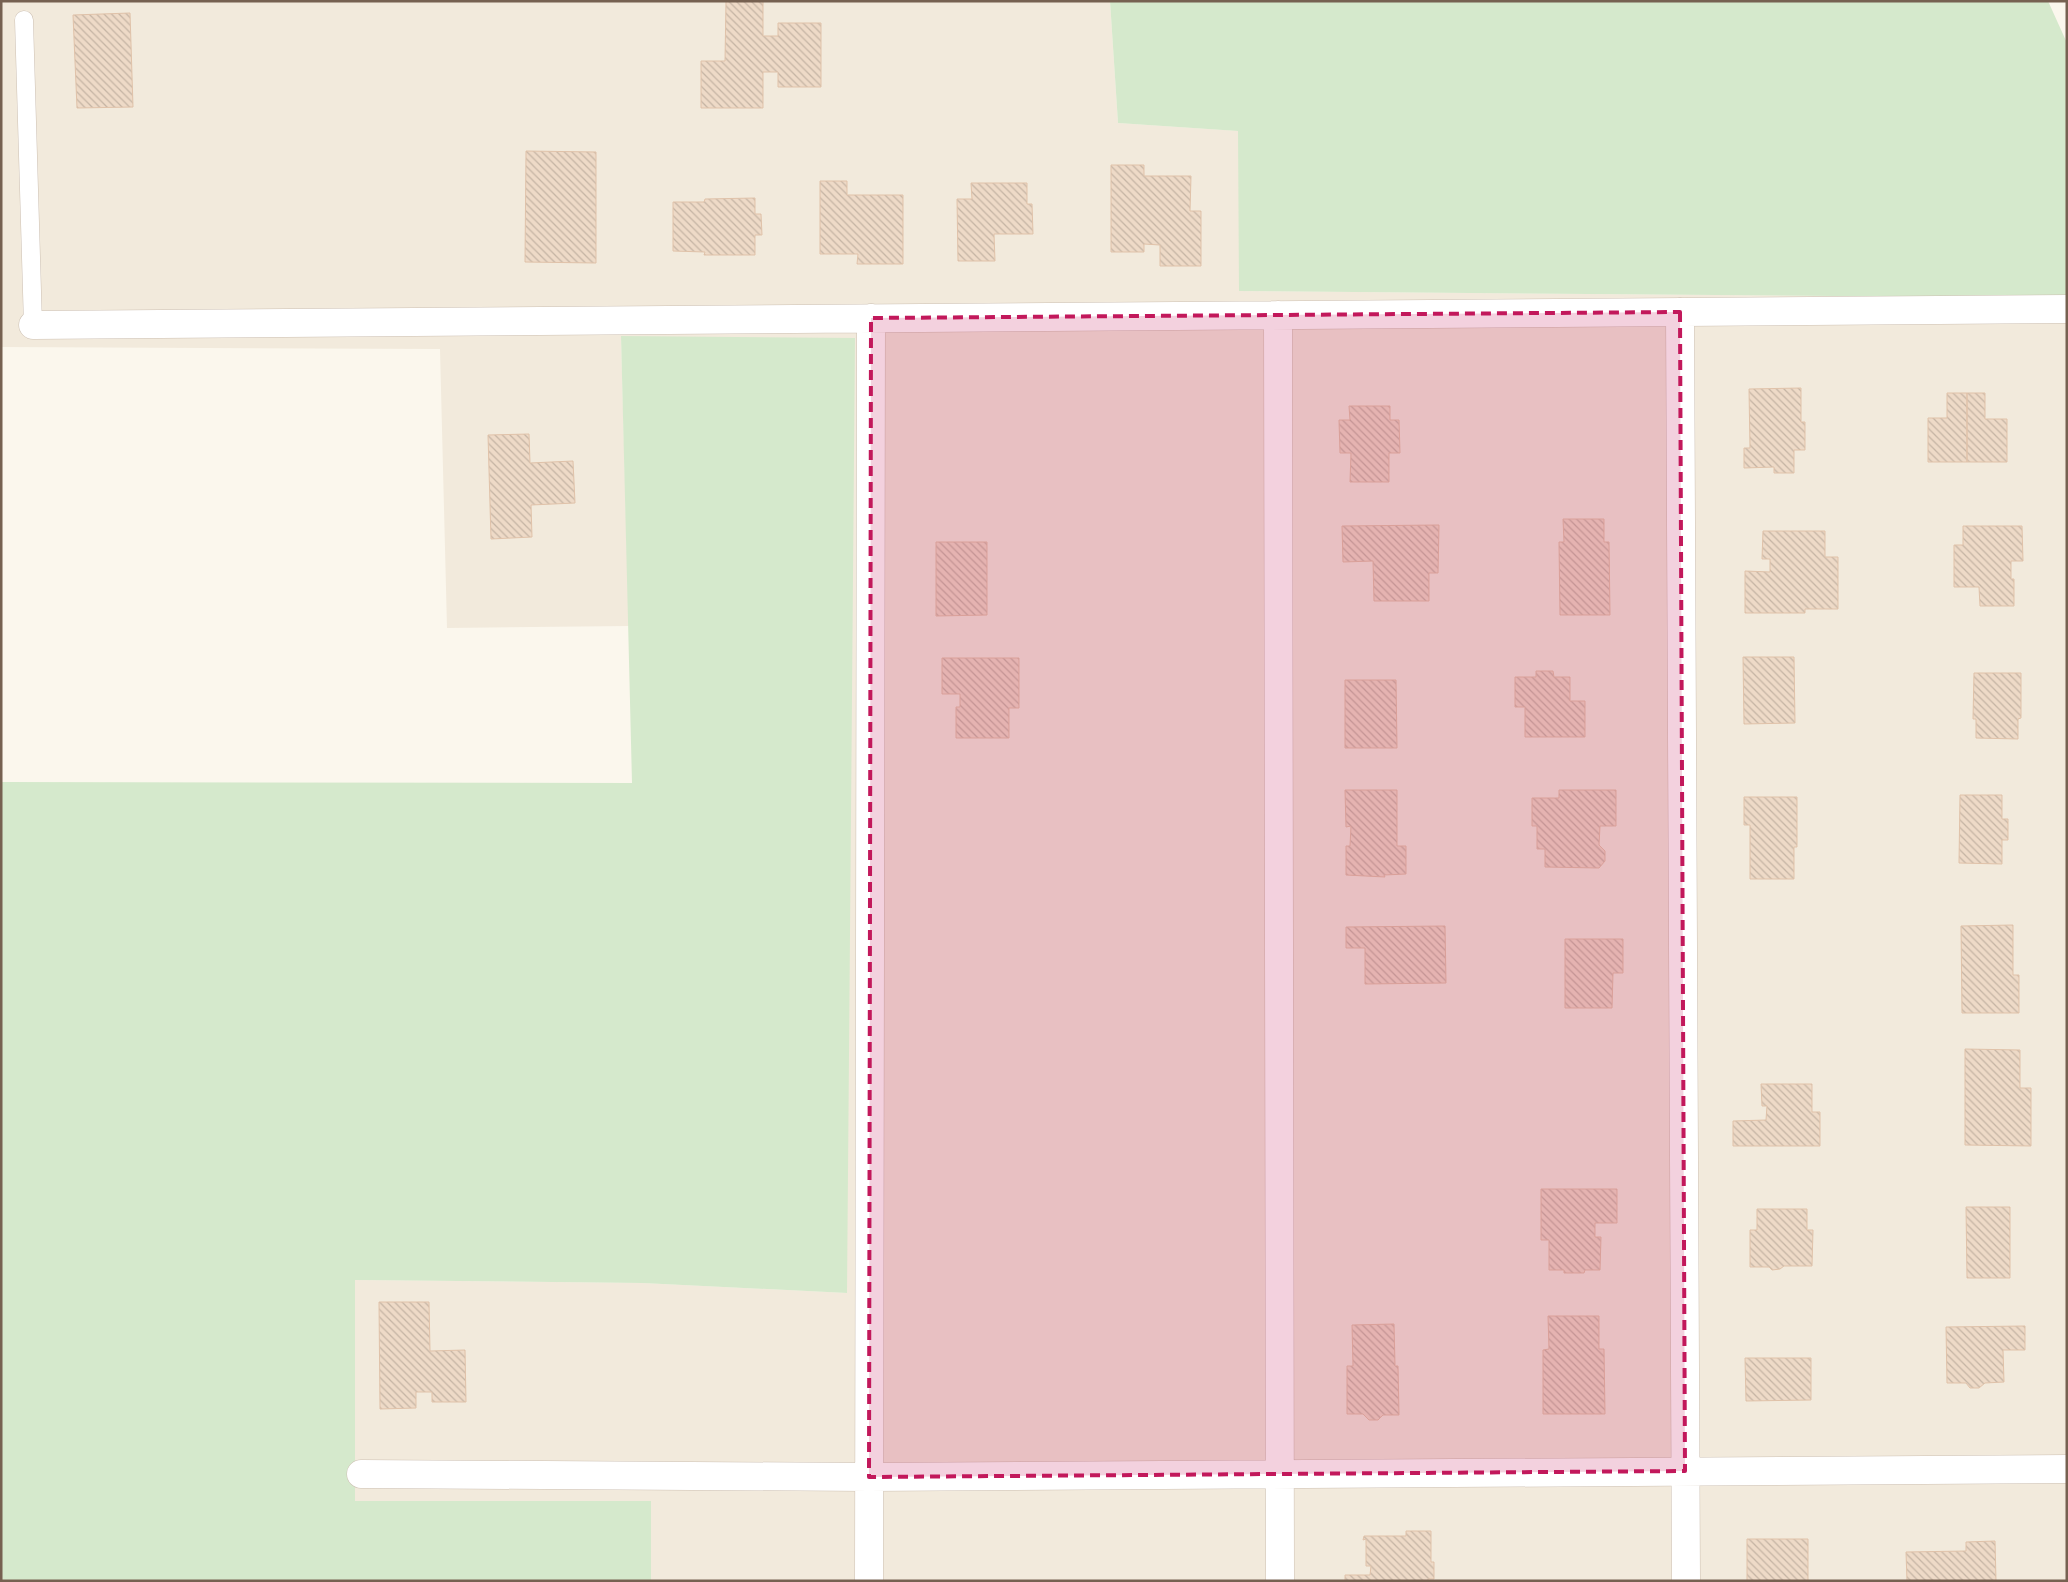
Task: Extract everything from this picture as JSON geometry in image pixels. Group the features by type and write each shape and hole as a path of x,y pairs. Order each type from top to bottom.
{"street":[{"path":"33,325 2067,309"},
{"path":"1680,312 1686,1581"},
{"path":"1278,315 1280,1581"},
{"path":"869,1581 871,318"},
{"path":"361,1474 869,1477 1280,1475 1685,1470 2067,1469"}],"lane":[{"path":"24,20 33,325"}],"highlighted area":[{"path":"1680,312 1685,1471 869,1477 871,318"}],"shaded area":[{"path":"1,1 1110,1 1118,123 1239,131 1239,291 2067,298 2067,1581 651,1581 651,1501 355,1501 355,1280 642,1283 847,1293 621,337 629,626 447,628 440,349 1,347"}],"green space":[{"path":"1110,1 2048,1 2067,43 2067,298 1239,291 1238,131 1118,123"},
{"path":"621,336 855,338 847,1293 642,1283 355,1280 355,1501 651,1501 651,1581 1,1581 1,782 632,783"}],"building":[{"path":"726,1 763,1 763,36 778,36 778,23 821,23 821,87 778,87 778,72 763,72 763,108 701,108 701,61 725,61"},
{"path":"130,13 133,107 77,108 73,15"},
{"path":"526,151 596,152 596,263 525,262"},
{"path":"1111,165 1144,165 1144,176 1191,176 1190,211 1201,211 1201,266 1160,266 1160,245 1144,244 1144,252 1111,252"},
{"path":"820,181 847,181 847,195 903,195 903,264 857,264 858,254 820,254"},
{"path":"971,183 1027,183 1027,204 1032,204 1033,234 994,234 995,261 958,261 957,199 972,199"},
{"path":"755,198 755,214 761,214 762,235 755,235 755,255 704,255 705,252 673,251 673,202 704,202 705,199"},
{"path":"1801,388 1801,422 1805,422 1805,450 1794,450 1794,473 1774,473 1774,467 1744,468 1744,448 1750,448 1749,389"},
{"path":"1947,393 1967,393 1967,462 1928,462 1928,418 1947,418"},
{"path":"1967,393 1985,393 1985,419 2007,419 2007,462 1967,462"},
{"path":"1349,406 1390,406 1390,420 1399,420 1400,453 1389,453 1389,482 1350,482 1351,453 1340,453 1339,420 1350,420"},
{"path":"529,434 530,463 573,461 575,503 531,505 532,537 491,539 488,435"},
{"path":"1563,519 1604,519 1604,542 1609,542 1610,615 1560,615 1559,542 1564,542"},
{"path":"1439,525 1438,573 1429,573 1429,601 1374,601 1373,561 1343,562 1342,526"},
{"path":"1963,526 2022,526 2023,561 2011,561 2011,579 2014,579 2014,606 1980,606 1979,587 1954,587 1954,545 1963,545"},
{"path":"1763,531 1825,531 1825,557 1838,557 1838,609 1805,609 1805,613 1745,613 1745,571 1770,572 1770,559 1762,559"},
{"path":"936,542 987,542 987,615 936,616"},
{"path":"1743,657 1794,657 1795,723 1744,724"},
{"path":"942,658 1019,658 1019,708 1009,708 1009,738 956,738 956,707 960,707 960,694 942,694"},
{"path":"1536,671 1553,671 1554,677 1570,677 1570,701 1585,701 1585,737 1525,737 1525,707 1515,707 1515,677 1536,677"},
{"path":"1974,673 2021,673 2021,718 2018,719 2018,739 1976,738 1976,719 1973,719"},
{"path":"1345,680 1396,680 1397,748 1345,748"},
{"path":"1345,790 1397,790 1397,846 1406,846 1406,874 1384,875 1385,877 1346,875 1346,846 1350,846 1351,826 1346,827"},
{"path":"1559,790 1616,790 1616,826 1600,826 1599,845 1605,851 1605,861 1599,868 1545,867 1545,849 1537,849 1537,826 1532,826 1532,798 1559,798"},
{"path":"1960,795 2002,795 2002,819 2008,819 2008,840 2002,840 2002,864 1959,863"},
{"path":"1744,797 1797,797 1797,847 1794,847 1794,879 1750,879 1750,825 1744,825"},
{"path":"2013,925 2013,975 2019,975 2019,1013 1962,1013 1961,926"},
{"path":"1445,926 1446,983 1365,984 1365,948 1346,948 1346,927"},
{"path":"1565,939 1623,939 1623,973 1613,973 1612,1008 1565,1008"},
{"path":"1965,1049 2020,1050 2020,1088 2031,1088 2031,1146 1965,1145"},
{"path":"1761,1084 1812,1084 1812,1112 1820,1112 1820,1146 1733,1146 1733,1121 1766,1120 1767,1106 1762,1106"},
{"path":"1541,1189 1617,1189 1617,1223 1595,1223 1595,1237 1601,1237 1600,1270 1585,1270 1584,1273 1564,1273 1564,1270 1549,1270 1549,1240 1541,1240"},
{"path":"1966,1207 2010,1207 2010,1278 1967,1278"},
{"path":"1757,1209 1807,1209 1807,1230 1813,1230 1812,1266 1784,1266 1780,1269 1772,1270 1769,1267 1750,1267 1750,1230 1757,1230"},
{"path":"379,1302 429,1302 430,1351 465,1350 466,1402 432,1402 432,1392 416,1392 416,1408 380,1409"},
{"path":"1548,1316 1599,1316 1599,1349 1604,1349 1605,1414 1543,1414 1543,1350 1549,1349"},
{"path":"1394,1324 1395,1366 1398,1366 1399,1415 1383,1415 1378,1420 1369,1420 1363,1414 1347,1414 1347,1366 1353,1366 1352,1325"},
{"path":"2025,1326 2025,1350 2003,1350 2004,1382 1985,1383 1979,1388 1970,1388 1966,1383 1947,1383 1946,1327"},
{"path":"1745,1358 1811,1358 1811,1400 1746,1401"},
{"path":"1406,1531 1431,1531 1431,1562 1434,1562 1434,1579 1428,1579 1428,1581 1345,1581 1345,1575 1370,1575 1371,1566 1366,1566 1366,1539 1363,1540 1364,1536 1406,1536"},
{"path":"1747,1539 1808,1539 1808,1581 1747,1581"},
{"path":"1995,1541 1996,1581 1907,1581 1906,1552 1966,1551 1966,1542"}]}
